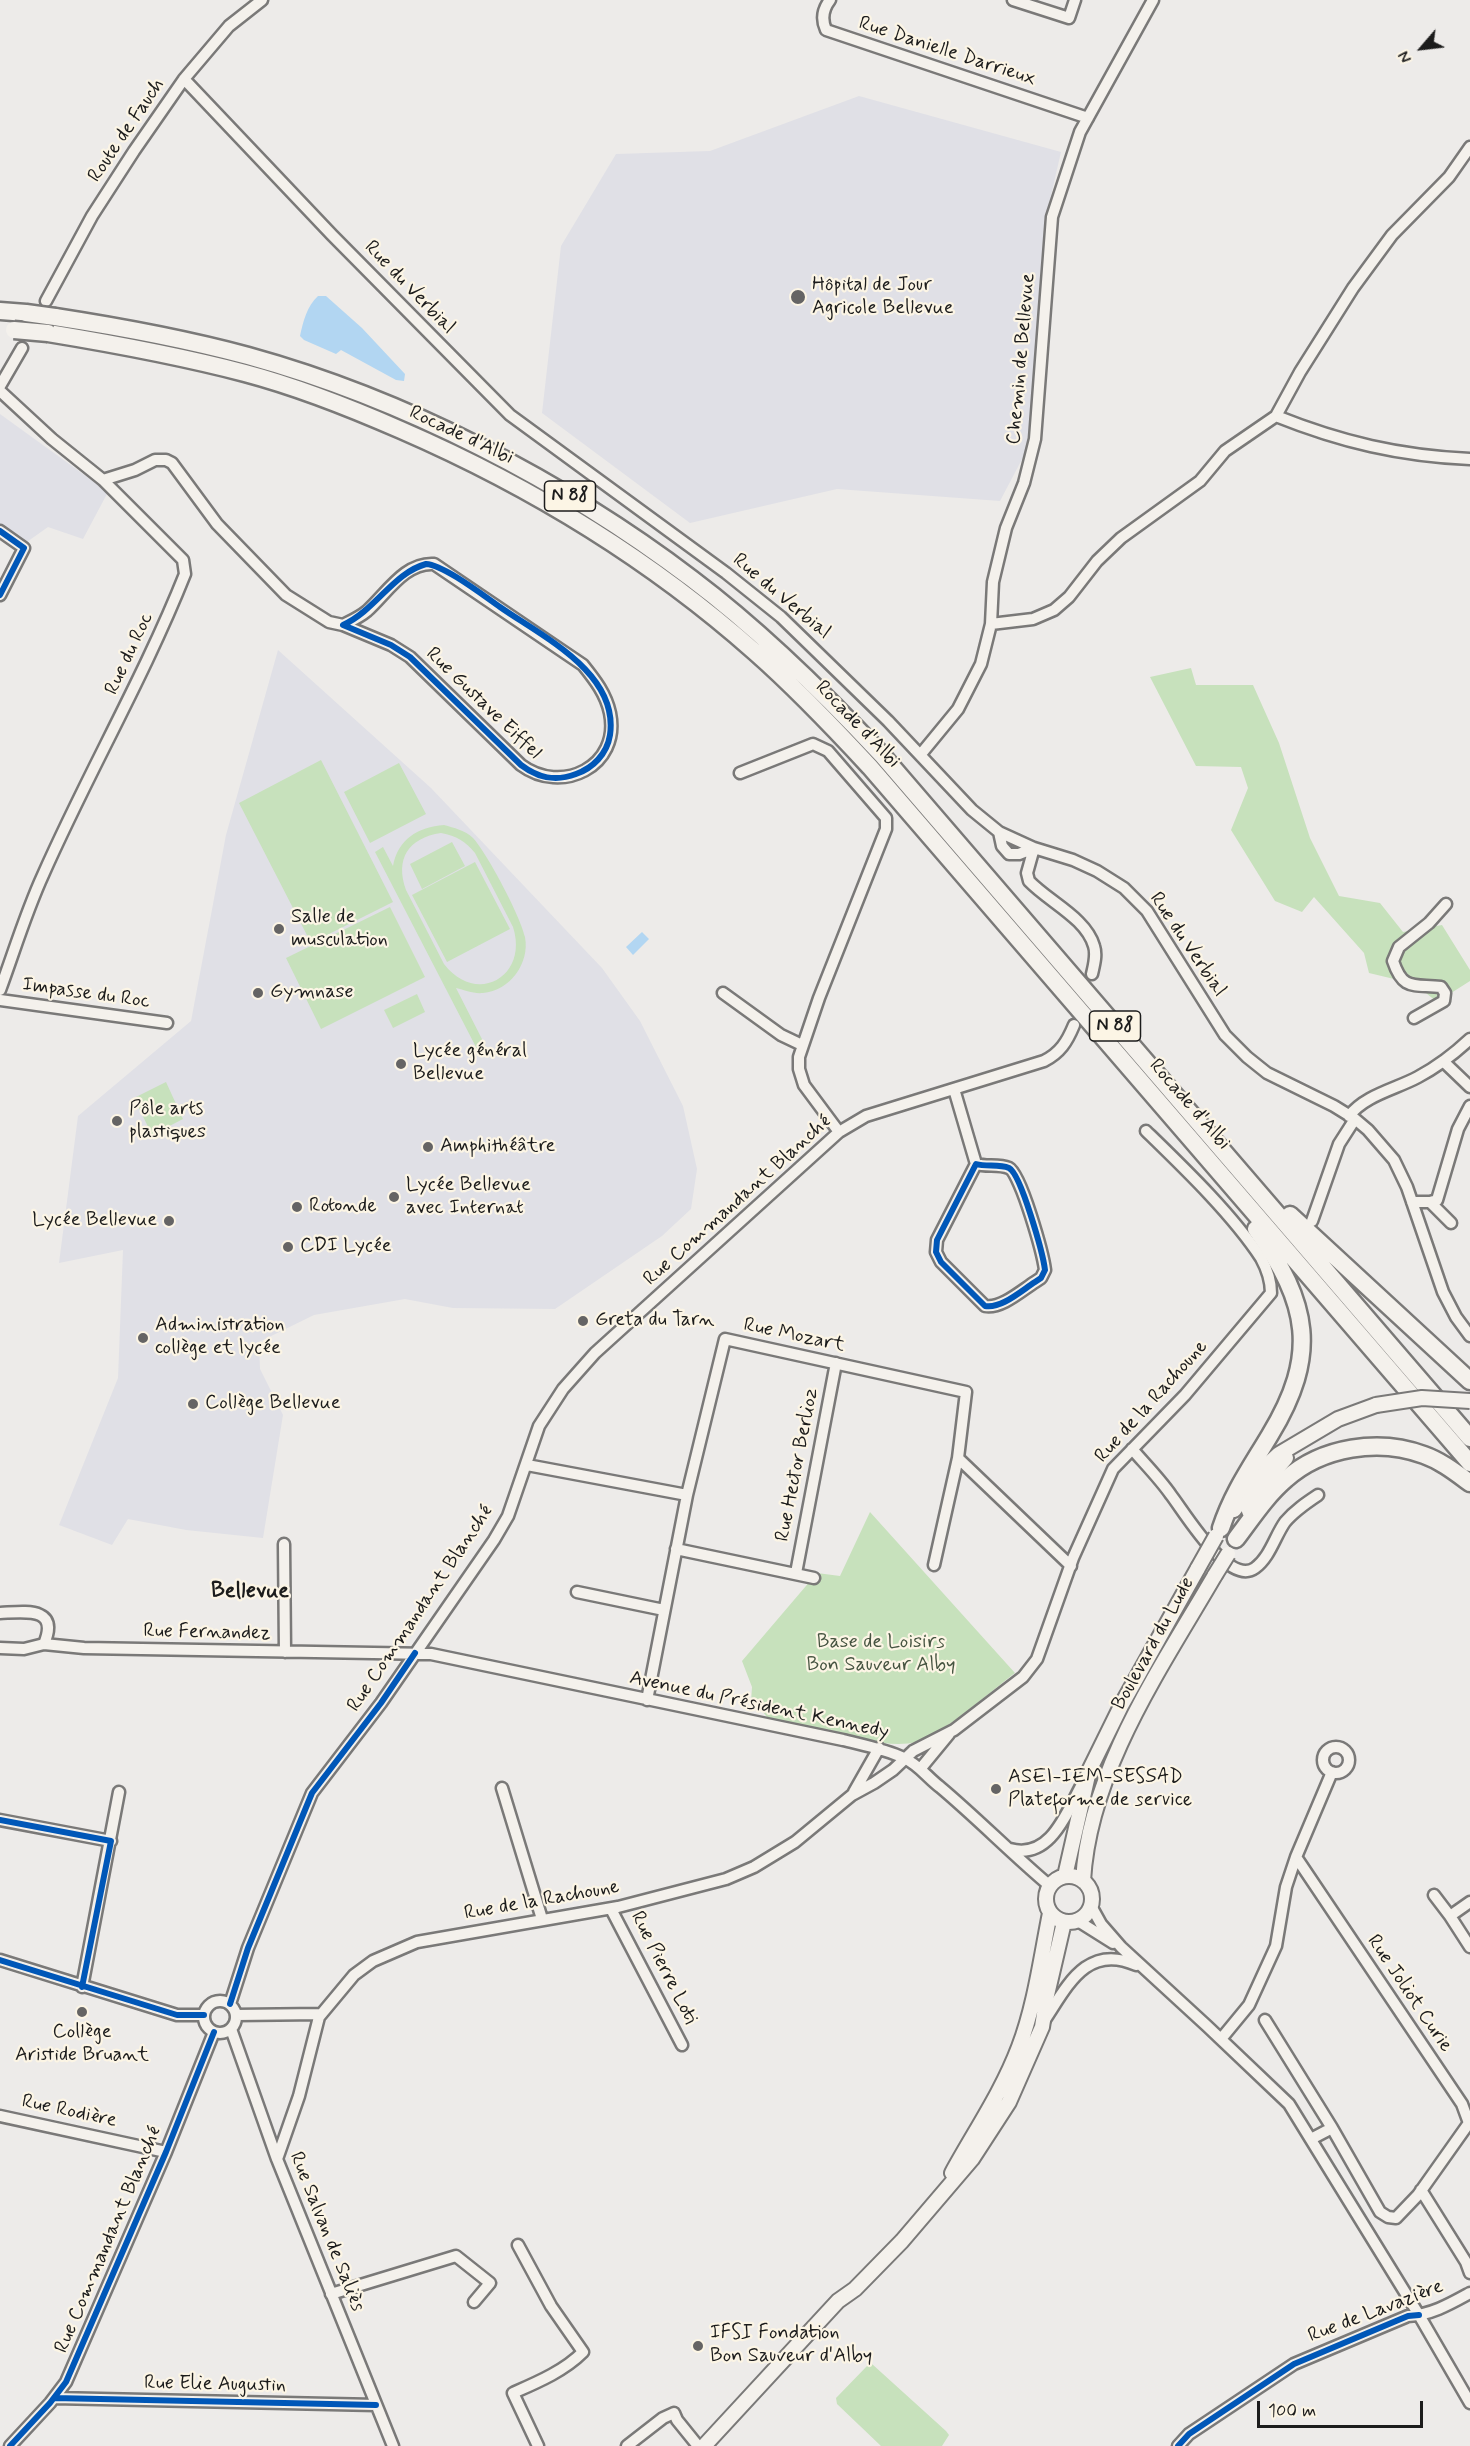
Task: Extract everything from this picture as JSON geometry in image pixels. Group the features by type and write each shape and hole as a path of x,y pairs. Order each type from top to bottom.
{"highway":[{"name":"Rocade d'Albi","path":"0,311 55,317 183,340 250,357 372,399 472,443 560,490 693,579 765,639 826,696 882,755 1470,1438"},
{"name":"Rocade d'Albi","path":"7,329 48,333 161,353 246,374 358,412 449,451 526,490 580,522 644,565 696,604 755,652 824,718 870,767 1470,1463"},
{"path":"1219,1532 1230,1502 1283,1413 1296,1382 1302,1354 1301,1323 1295,1294 1283,1269 1244,1212 1232,1187"},
{"path":"1256,1190 1269,1194 1470,1381"},
{"path":"1236,1539 1271,1492 1288,1477 1306,1465 1351,1448 1377,1446 1416,1452 1447,1466 1470,1483"}],"main road":[{"name":"Boulevard du Lude","path":"1065,1876 1089,1771 1122,1704 1198,1568 1219,1532 1267,1465 1338,1419 1376,1405 1422,1398 1470,1401"},
{"name":"Boulevard du Lude","path":"1083,1881 1084,1853 1102,1785 1144,1697 1228,1554 1254,1503 1274,1472 1299,1443"},
{"path":"704,2446 824,2316 855,2289 902,2241 972,2159 1009,2102 1029,2061 1044,2021 1047,1995 1071,1922 1088,1912 1091,1906 1091,1892 1083,1881 1077,1878 1065,1876 1050,1886 1046,1899 1050,1913 1029,2017 1019,2047 991,2108 939,2195"},
{"path":"1050,1913 1071,1922"}],"street":[{"name":"Route de Fauch","path":"46,301 92,216 184,79 229,26 262,0"},
{"name":"Rue Danielle Darrieux","path":"830,0 824,8 823,24 826,30 1088,118"},
{"path":"1013,0 1070,18 1075,0"},
{"name":"Chemin de Bellevue","path":"921,754 958,709 981,664 991,624 993,582 1006,528 1024,483 1035,439 1052,217 1080,132 1153,0"},
{"name":"Rue du Verbial","path":"184,79 332,235 510,415 700,554 781,617 921,754 972,810 999,832 1034,848 1081,863 1124,888 1147,911 1225,1035 1246,1057 1267,1073 1352,1118 1375,1138 1394,1160 1412,1202 1443,1292 1456,1317 1470,1336"},
{"path":"991,624 1033,619 1054,610 1069,597 1097,561 1121,538 1200,482 1225,451 1276,416 1300,372 1353,288 1392,235 1449,177 1470,147"},
{"path":"0,386 22,348"},
{"name":"Rue du Roc","path":"0,391 52,439 103,480 183,561 185,574 145,665 41,877 0,990"},
{"path":"1276,416 1334,438 1391,451 1470,459"},
{"name":"Rue Gustave Eiffel","path":"103,480 135,470 155,460 166,459 172,463 217,524 286,595 329,622 343,625 391,645 410,657 534,775 566,778 587,770 605,750 611,727 607,701 598,684 583,665 434,564 416,567 401,577 366,612 343,625"},
{"path":"0,531 24,548 0,595"},
{"path":"740,773 813,744 828,751 886,818 885,833 863,882 802,1045 799,1069 801,1077 809,1094 839,1132"},
{"path":"1034,848 1027,873 1029,881 1087,931 1095,947 1092,974"},
{"path":"1414,1018 1444,1001 1445,993 1441,987 1412,986 1398,977 1393,961 1399,947 1429,923 1446,904"},
{"path":"723,993 782,1035 802,1045"},
{"name":"Impasse du Roc","path":"0,1000 167,1023"},
{"name":"Rue Commandant Blanché","path":"230,2004 248,1948 312,1793 381,1703 494,1540 508,1516 539,1426 563,1389 595,1353 839,1132 866,1116 1036,1064 1052,1057 1067,1041 1074,1025"},
{"path":"1312,1221 1339,1144 1352,1118 1367,1101 1417,1078 1444,1062 1470,1039"},
{"path":"1444,1062 1470,1087"},
{"path":"954,1089 975,1164 937,1240 936,1252 941,1262 985,1306 990,1307 998,1305 1041,1278 1045,1270 1029,1211 1015,1173 1005,1167 985,1167 975,1164"},
{"path":"1412,1202 1437,1200 1458,1129 1470,1106"},
{"name":"Rue de la Rachoune","path":"321,2014 354,1975 374,1961 417,1942 611,1908 726,1879 754,1867 795,1842 852,1795 874,1783 925,1743 954,1730 1023,1677 1037,1659 1071,1566 1113,1469 1185,1395 1271,1293 1271,1282 1262,1259 1217,1204 1146,1131"},
{"path":"1430,1202 1451,1223"},
{"name":"Rue Mozart","path":"687,1495 724,1339 966,1392 958,1458 934,1564"},
{"name":"Rue Hector Berlioz","path":"796,1573 836,1363"},
{"path":"1132,1449 1171,1494 1199,1535 1235,1571 1249,1572 1257,1567 1267,1555 1286,1521 1317,1495"},
{"path":"958,1458 1071,1566"},
{"path":"527,1465 687,1495 647,1700"},
{"path":"284,1544 285,1652"},
{"path":"676,1549 814,1578"},
{"path":"577,1592 664,1610"},
{"path":"0,1613 39,1613 46,1618 49,1628 44,1644"},
{"name":"Rue Fernandez","path":"0,1648 24,1649 44,1644 84,1648 415,1653"},
{"name":"Avenue du Président Kennedy","path":"415,1653 431,1654 879,1748 905,1758 921,1768 1050,1886"},
{"path":"921,1768 954,1730"},
{"name":"Rue de la Rachoune","path":"852,1795 879,1748"},
{"name":"Boulevard du Lude","path":"1008,1848 1028,1851 1044,1845 1053,1836 1089,1771"},
{"path":"1221,2039 1249,2006 1276,1946 1286,1887 1296,1857 1332,1772"},
{"path":"501,1788 542,1919"},
{"path":"82,1987 119,1792"},
{"path":"0,1820 111,1840"},
{"name":"Rue Joliot Curie","path":"1296,1857 1462,2103 1469,2123 1421,2190"},
{"path":"1434,1895 1470,1947"},
{"path":"1450,1916 1470,1902"},
{"path":"1091,1906 1101,1924 1120,1947 1289,2104 1419,2315 1470,2403"},
{"name":"Rue Pierre Loti","path":"611,1908 682,2045"},
{"path":"1071,1922 1120,1947"},
{"path":"1044,2021 1069,1982 1077,1972 1087,1966 1101,1960 1115,1959 1142,1967"},
{"path":"0,1960 177,2015 204,2014"},
{"path":"214,2002 230,2004 236,2015 231,2029 223,2033 214,2032 206,2025 204,2014 206,2009 214,2002"},
{"path":"236,2015 321,2014 299,2097 278,2159"},
{"path":"1265,2020 1332,2128 1380,2212 1388,2217 1396,2218 1421,2190 1466,2262 1470,2273"},
{"name":"Rue Salvan de Saliès","path":"231,2029 278,2159 393,2446"},
{"name":"Rue Commandant Blanché","path":"10,2446 66,2382 166,2152 214,2032"},
{"name":"Rue Rodière","path":"0,2116 166,2152"},
{"path":"1311,2139 1332,2128"},
{"path":"518,2245 551,2306 583,2352 575,2360 541,2381 513,2392 538,2446"},
{"path":"331,2294 456,2256 490,2283 474,2302"},
{"name":"Rue de Lavazière","path":"1178,2446 1189,2434 1294,2364 1408,2316 1443,2308 1470,2293"},
{"name":"Rue Elie Augustin","path":"54,2398 376,2405"},
{"path":"627,2446 663,2418 674,2413 698,2446"}],"shaded area":[{"name":"Hôpital de Jour Agricole Bellevue","path":"859,96 1061,152 1044,226 1029,446 1000,501 837,489 690,523 542,413 561,246 616,154 710,151"},
{"path":"0,414 108,492 83,539 48,527 17,549 0,538"},
{"name":"Lycée général Bellevue","path":"278,650 431,788 602,968 640,1021 683,1106 697,1169 691,1209 662,1236 555,1309 453,1308 405,1299 314,1315 259,1342 260,1369 283,1415 263,1538 186,1530 128,1519 112,1545 59,1525 118,1378 123,1250 59,1263 78,1116 191,1021 226,835"}],"green space":[{"path":"1191,668 1196,685 1253,685 1279,743 1310,838 1339,896 1380,903 1403,932 1442,925 1470,970 1470,981 1437,1002 1415,984 1369,973 1364,953 1314,897 1302,912 1275,901 1231,830 1248,788 1241,767 1196,766 1150,677"},
{"path":"321,760 393,902 311,943 239,803"},
{"path":"399,763 426,814 370,843 344,792"},
{"path":"444,825 455,828 473,838 503,886 525,937 526,947 521,966 502,987 479,993 456,988 485,1045 477,1049 375,852 383,847 393,866 399,848 404,842 418,832","holes":["441,833 456,837 475,853 513,927 516,945 513,960 507,972 496,980 484,984 471,983 457,977 444,964 406,890 402,869 407,852 420,840"]},
{"path":"452,842 465,866 422,889 410,864"},
{"path":"475,862 510,929 447,962 412,895"},
{"path":"390,907 425,977 321,1029 286,958"},
{"path":"417,994 425,1012 393,1028 384,1010"},
{"path":"166,1082 183,1119 152,1135 134,1098"},
{"name":"Base de Loisirs Bon Sauveur Alby","path":"870,1512 1015,1673 952,1722 917,1742 902,1744 864,1740 767,1717 763,1712 763,1706 751,1702 752,1687 742,1661 817,1573 840,1576"},
{"path":"872,2364 946,2431 949,2435 942,2446 881,2446 837,2404 836,2398 868,2365"}],"water":[{"path":"318,296 326,296 362,328 405,374 404,381 396,380 341,350 336,354 304,340 300,336 304,320 308,309"},
{"path":"642,932 649,939 633,955 626,947"}],"cycle path":[{"path":"0,531 24,548 0,595"},
{"path":"426,564 453,575 556,644 590,675 603,693 610,713 608,742 602,754 593,764 582,771 561,778 540,776 527,769 410,657 391,645 343,625 365,610 404,575 426,564"},
{"path":"976,1164 1005,1167 1014,1173 1031,1215 1045,1270 1041,1278 1004,1302 991,1306 985,1306 941,1262 936,1252 937,1240 976,1164"},
{"path":"230,2004 248,1948 312,1793 381,1703 415,1653"},
{"path":"0,1820 111,1841 82,1987"},
{"path":"0,1960 177,2015 204,2015"},
{"path":"10,2446 66,2382 166,2152 214,2032"},
{"path":"1178,2446 1189,2434 1294,2364 1408,2316 1419,2315"},
{"path":"54,2398 376,2405"}],"place":[{"name":"Hôpital de Jour Agricole Bellevue","path":"798,297"},
{"name":"Salle de musculation","path":"279,929"},
{"name":"Gymnase","path":"258,993"},
{"name":"Lycée général Bellevue","path":"401,1064"},
{"name":"Pôle arts plastiques","path":"117,1121"},
{"name":"Amphithéâtre","path":"428,1147"},
{"name":"Lycée Bellevue avec Internat","path":"394,1197"},
{"name":"Rotonde","path":"297,1207"},
{"name":"Lycée Bellevue","path":"169,1221"},
{"name":"CDI Lycée","path":"288,1247"},
{"name":"Greta du Tarn","path":"583,1321"},
{"name":"Administration collège et lycée","path":"143,1338"},
{"name":"Collège Bellevue","path":"193,1404"},
{"name":"ASEI-IEM-SESSAD Plateforme de service","path":"996,1789"},
{"name":"Collège Aristide Bruant","path":"82,2012"},
{"name":"IFSI Fondation Bon Sauveur d'Alby","path":"698,2346"}],"district":[{"name":"Bellevue","path":"250,1592"}]}
